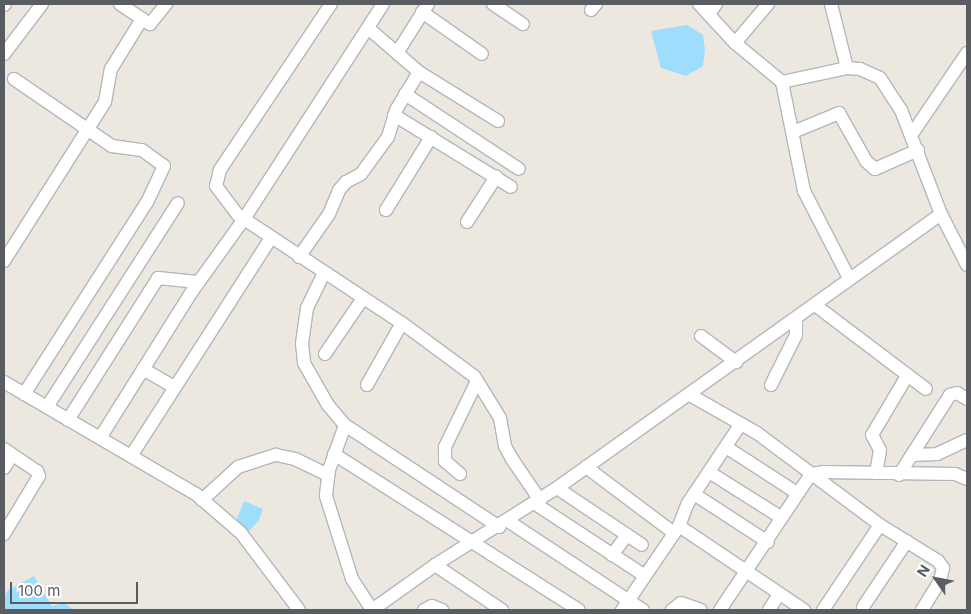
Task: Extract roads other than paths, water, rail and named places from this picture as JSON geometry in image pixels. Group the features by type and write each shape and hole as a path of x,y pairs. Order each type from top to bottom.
{"street":[{"path":"4,54 42,4"},
{"path":"120,4 150,24 166,4"},
{"path":"331,4 217,177 220,193 244,219 455,360 478,381 500,418 505,446 537,501 612,555 645,576"},
{"path":"100,438 198,282 244,219 383,4"},
{"path":"493,4 523,24"},
{"path":"699,4 713,9 735,43 782,82 804,191 849,278"},
{"path":"735,43 768,4"},
{"path":"831,4 847,68"},
{"path":"397,53 425,8 482,54"},
{"path":"4,262 108,95 109,76 115,61 142,19"},
{"path":"368,28 419,72 498,121"},
{"path":"912,134 967,53"},
{"path":"782,82 847,68 860,69 880,78 893,95 912,134 941,214 967,265"},
{"path":"300,257 329,214 339,190 346,182 361,174 388,137 394,115 419,72"},
{"path":"14,79 117,148 142,150 164,166 164,170 24,394"},
{"path":"405,94 519,169"},
{"path":"793,132 839,113 866,161 874,169 918,150"},
{"path":"394,115 511,187"},
{"path":"386,210 431,138"},
{"path":"466,222 496,177"},
{"path":"46,407 178,203"},
{"path":"345,425 328,475 326,496 341,549 352,579 372,610 435,565 503,524 557,488 796,320 849,278 941,214"},
{"path":"131,456 271,238"},
{"path":"324,272 307,308 303,328 304,363 328,405 345,425 503,524 625,606 643,610"},
{"path":"68,420 158,278 198,282"},
{"path":"325,354 363,298"},
{"path":"815,305 926,389"},
{"path":"771,385 796,335 796,320"},
{"path":"367,385 402,323"},
{"path":"701,336 736,362"},
{"path":"143,369 174,387"},
{"path":"876,473 880,450 872,435 907,376"},
{"path":"460,474 443,455 465,402 478,381"},
{"path":"4,382 202,500 241,533 299,610"},
{"path":"899,475 950,395 957,393 967,399"},
{"path":"690,395 799,462 811,474 880,525 938,561 943,568 940,581 922,610"},
{"path":"625,606 677,530 683,511 740,425"},
{"path":"912,455 937,454 967,440"},
{"path":"726,447 797,493"},
{"path":"4,468 8,452 37,471 39,476 4,534"},
{"path":"334,454 475,541 579,610"},
{"path":"202,500 238,468 268,457 295,458 328,475"},
{"path":"586,467 677,530 804,610"},
{"path":"709,472 782,518"},
{"path":"811,474 955,474 967,479"},
{"path":"720,610 768,542 797,493 811,474"},
{"path":"557,488 642,546"},
{"path":"694,494 768,542"},
{"path":"823,610 880,525"},
{"path":"612,555 627,535"},
{"path":"863,607 907,541"},
{"path":"435,565 502,610"},
{"path":"769,610 779,594"},
{"path":"672,610 681,603 701,610"},
{"path":"424,610 432,606 442,610"}],"water":[{"path":"687,25 703,35 705,50 703,66 686,76 661,68 651,31"},
{"path":"244,501 263,509 259,520 249,531 240,529 236,521"},
{"path":"34,576 52,606 64,603 73,609 4,610 4,596 8,590"}]}
